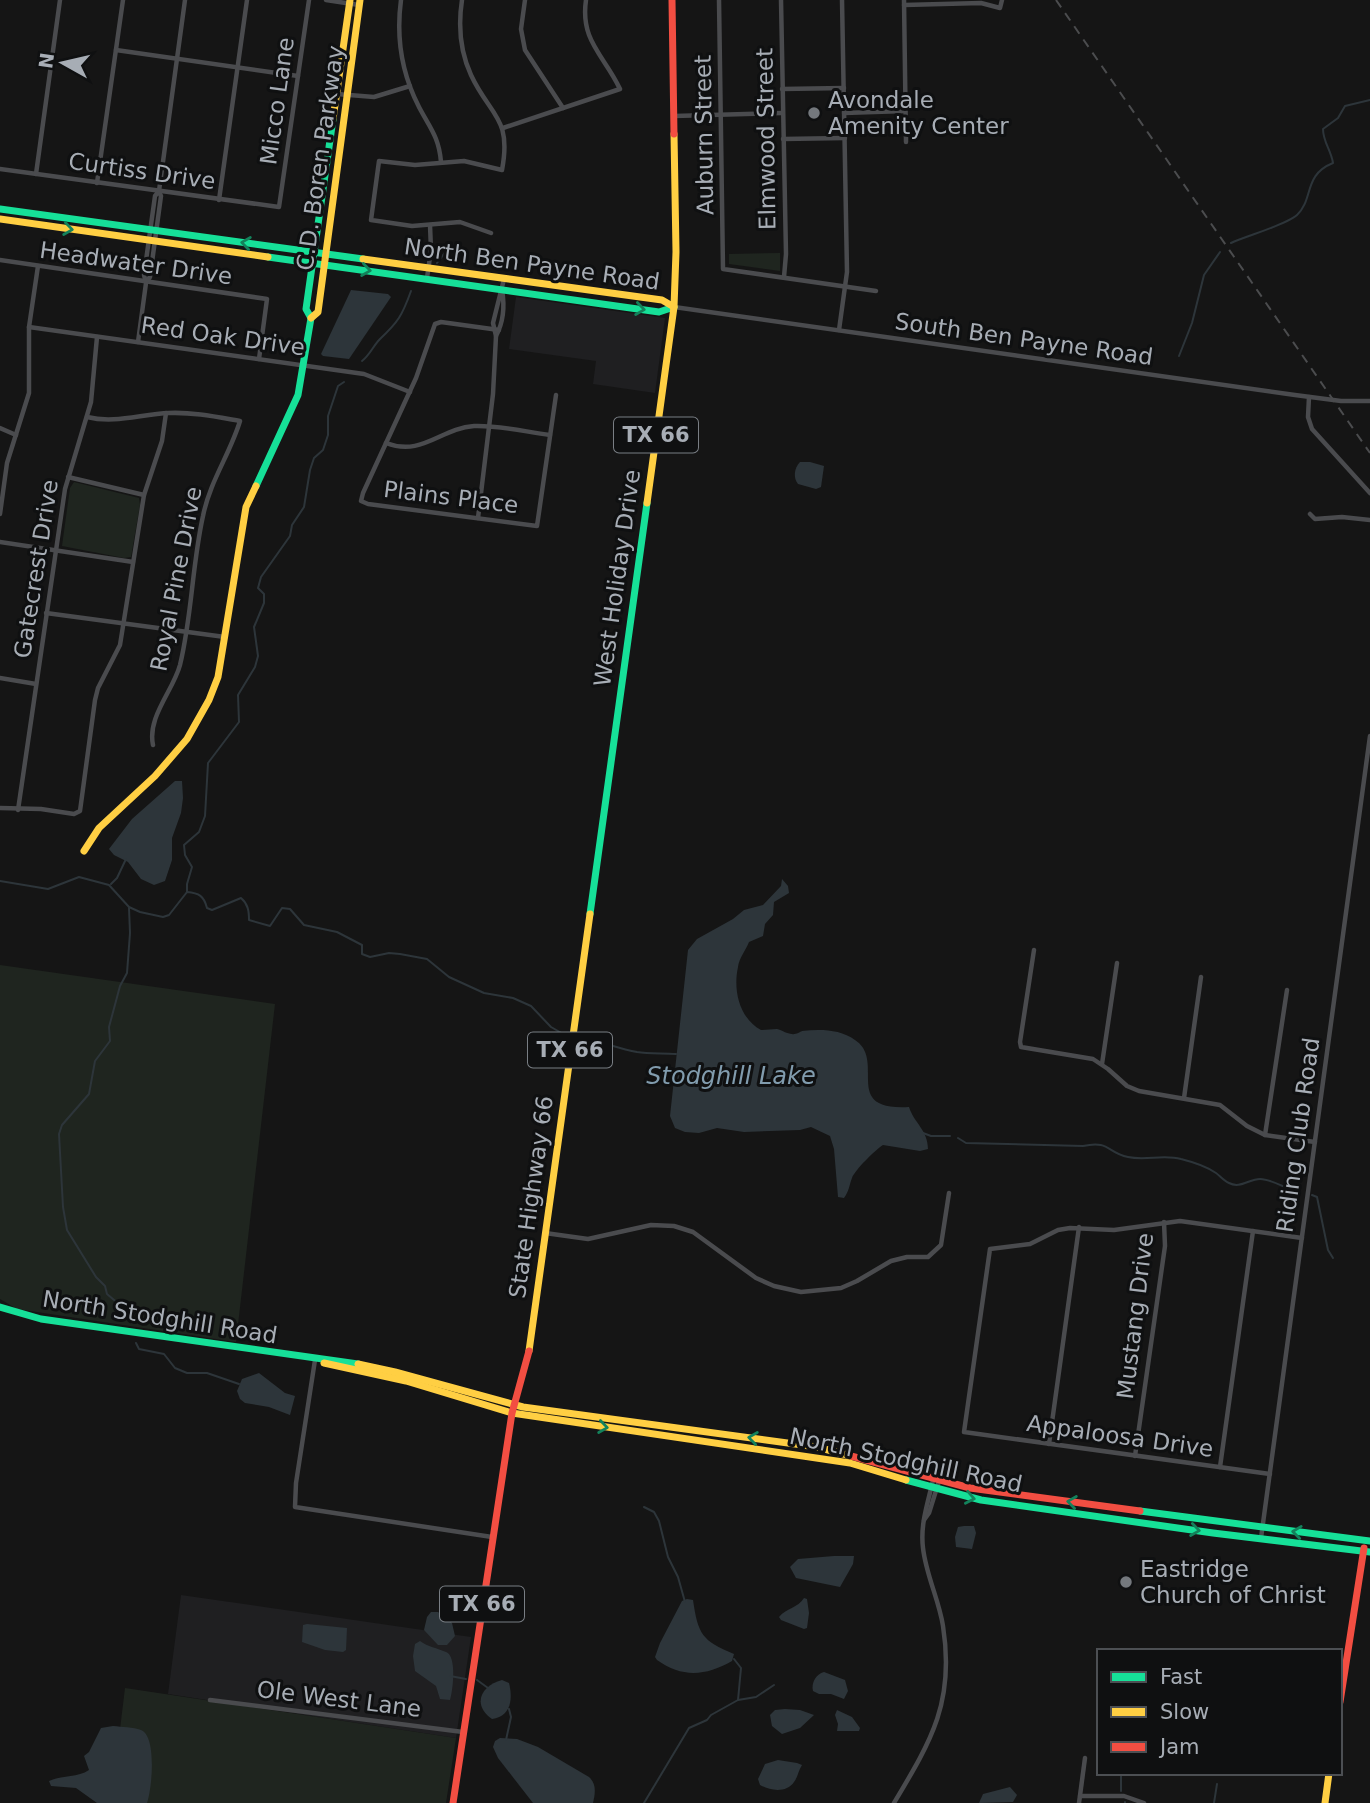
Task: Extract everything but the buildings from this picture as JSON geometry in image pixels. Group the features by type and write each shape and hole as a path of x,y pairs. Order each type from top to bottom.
{"main road":[{"name":"West Holiday Drive","path":"595,867 674,307 676,264 673,0"},
{"name":"C.D. Boren Parkway","path":"84,851 99,828 155,776 187,739 209,700 218,677 246,508 291,414 305,365 311,318 306,309 349,2"},
{"name":"C.D. Boren Parkway","path":"311,318 318,312 360,3"},
{"name":"North Ben Payne Road","path":"0,209 662,300 674,307"},
{"name":"North Ben Payne Road","path":"0,219 659,312 674,307"},
{"path":"609,304 610,293"},
{"name":"State Highway 66","path":"512,1409 528,1354 595,867"},
{"name":"North Stodghill Road","path":"0,1307 41,1319 315,1360 512,1409 826,1458 934,1490 981,1500 1367,1551"},
{"name":"North Stodghill Road","path":"512,1409 817,1447 970,1488 1367,1541"},
{"name":"TX 66","path":"453,1803 512,1409"},
{"path":"1342,1691 1367,1541"},
{"path":"1325,1803 1329,1775"}],"street":[{"path":"36,174 60,0"},
{"path":"97,183 123,0"},
{"path":"138,342 146,283 144,275 161,196 159,191 184,0"},
{"path":"219,200 247,0"},
{"name":"Micco Lane","path":"279,206 309,0"},
{"path":"326,0 360,3"},
{"path":"401,0 400,47 410,86 437,139 441,162"},
{"path":"462,0 460,31 465,61 476,85 503,128 506,147 502,170 464,161 415,165 379,161 371,220 407,225 460,222 491,233"},
{"path":"525,0 521,29 523,46 563,108"},
{"path":"503,128 620,89 589,37 584,19 586,0"},
{"name":"Auburn Street","path":"719,0 723,269 784,277"},
{"name":"Elmwood Street","path":"780,0 786,254 784,277"},
{"path":"839,330 847,272 842,0"},
{"path":"906,142 904,2 981,3 1000,8 1002,0"},
{"path":"116,50 299,76"},
{"path":"336,94 378,97 410,86"},
{"path":"782,89 844,88"},
{"path":"844,113 905,111"},
{"path":"674,116 782,113"},
{"path":"783,139 845,138"},
{"name":"Curtiss Drive","path":"0,169 279,206"},
{"path":"427,278 430,225"},
{"name":"Headwater Drive","path":"0,260 267,299 259,359"},
{"path":"0,514 7,463 25,410 31,380 29,327 38,266"},
{"path":"784,277 876,290"},
{"path":"478,518 493,394 496,303 503,279"},
{"name":"South Ben Payne Road","path":"674,307 1309,397 1370,401"},
{"path":"496,332 441,322 435,324 426,355 386,443 399,447 420,446 457,429 472,426 550,436 556,395"},
{"name":"Red Oak Drive","path":"29,327 364,374 410,392"},
{"name":"Gatecrest Drive","path":"18,810 55,550 68,477 93,390 97,337"},
{"path":"1309,397 1308,417 1312,429 1370,493"},
{"path":"0,808 78,813 81,808 96,695 120,645 144,495 164,436 166,413 110,421 87,417"},
{"name":"Royal Pine Drive","path":"153,746 155,723 177,675 206,502 240,421 189,413 166,413"},
{"path":"0,428 16,435"},
{"name":"Plains Place","path":"386,443 361,501 537,526 550,436"},
{"path":"68,477 144,495"},
{"path":"1310,514 1315,519 1342,517 1370,520"},
{"path":"0,542 133,562"},
{"path":"46,613 225,637"},
{"path":"0,678 36,684"},
{"name":"Riding Club Road","path":"1261,1538 1370,736"},
{"path":"1034,950 1021,1047 1081,1056 1102,1064 1127,1086 1139,1091 1220,1105 1247,1126 1265,1135 1315,1142"},
{"path":"1102,1064 1118,963"},
{"path":"1184,1098 1201,977"},
{"path":"1265,1135 1287,990"},
{"path":"545,1233 588,1239 651,1225 674,1226 693,1232 756,1278 774,1286 801,1292 841,1288 891,1261 907,1257 928,1257 941,1244 949,1193"},
{"path":"1049,1444 1079,1227 1114,1230 1164,1222 1193,1222 1301,1238"},
{"name":"Mustang Drive","path":"1135,1456 1165,1246 1164,1222"},
{"name":"Appaloosa Drive","path":"1079,1227 1058,1230 1030,1244 990,1249 964,1432 1270,1474"},
{"path":"1220,1468 1253,1231"},
{"path":"315,1360 296,1483 295,1507 492,1537"},
{"path":"894,1803 932,1736 939,1715 946,1671 943,1623 923,1550 923,1520 936,1481"},
{"name":"Ole West Lane","path":"210,1700 464,1732"},
{"path":"1079,1803 1085,1758"},
{"path":"1080,1796 1124,1796 1144,1803"}],"shaded area":[{"path":"780,253 780,271 729,264 729,254"},
{"path":"516,297 665,318 655,393 593,384 596,361 509,349"},
{"path":"74,482 139,498 131,557 62,546 70,488"},
{"path":"0,965 275,1004 236,1342 17,1309 0,1299"},
{"path":"181,1595 471,1637 456,1738 168,1694"},
{"path":"125,1688 456,1738 446,1803 111,1803"}],"water":[{"path":"351,290 388,294 391,297 349,359 323,356 321,354"},
{"path":"800,462 824,466 821,487 816,489 798,484 795,473"},
{"path":"175,781 182,781 183,798 172,838 172,860 165,881 154,885 141,879 128,862 114,855 109,849 132,819"},
{"name":"Stodghill Lake","path":"782,879 788,886 789,893 774,902 773,915 765,924 763,936 749,942 739,964 736,985 743,1011 753,1025 761,1030 777,1029 793,1034 802,1031 830,1031 855,1040 864,1049 870,1093 876,1101 888,1106 909,1107 927,1142 928,1149 920,1151 883,1145 857,1170 844,1198 838,1197 834,1149 830,1136 811,1127 800,1130 744,1132 717,1128 699,1133 685,1132 675,1128 670,1116 688,950 697,939 744,910 763,905 781,886"},
{"path":"259,1373 285,1393 295,1396 290,1415 269,1407 245,1403 240,1399 237,1391 242,1379"},
{"path":"974,1526 976,1533 972,1549 956,1547 958,1527"},
{"path":"854,1556 853,1564 840,1587 796,1578 790,1567 798,1559"},
{"path":"804,1598 807,1599 809,1613 807,1628 781,1620 779,1617 782,1614"},
{"path":"693,1600 703,1635 715,1645 734,1654 732,1661 713,1670 694,1673 676,1670 657,1660 655,1657 660,1643 682,1601"},
{"path":"431,1612 438,1612 452,1623 455,1636 447,1645 438,1645 424,1630"},
{"path":"303,1625 347,1628 346,1650 325,1650 302,1642"},
{"path":"420,1641 446,1652 452,1660 450,1700 440,1699 436,1686 415,1671 415,1644"},
{"path":"824,1672 845,1680 848,1691 844,1699 813,1691 815,1679"},
{"path":"502,1680 509,1683 509,1706 503,1715 492,1719 482,1707 482,1696 489,1686"},
{"path":"785,1709 814,1715 800,1728 782,1734 772,1726 770,1715 775,1710"},
{"path":"837,1710 852,1717 860,1728 859,1731 837,1731"},
{"path":"113,1726 138,1729 146,1734 152,1764 147,1803 97,1803 76,1788 51,1786 49,1781 89,1770 84,1756 89,1752 101,1728"},
{"path":"500,1738 517,1739 538,1747 589,1777 594,1786 593,1803 533,1803 498,1758 493,1747 495,1741"},
{"path":"778,1760 802,1765 794,1782 787,1788 778,1790 760,1785 758,1779 765,1764"},
{"path":"1010,1787 1017,1795 1013,1802 979,1803 983,1794"}],"waterway":[{"path":"1231,243 1297,215 1306,202 1317,174 1333,163 1323,129 1338,118 1345,106 1370,100"},
{"path":"437,263 447,250"},
{"path":"1179,356 1192,323 1204,275 1220,252"},
{"path":"362,361 399,318 411,291"},
{"path":"187,892 192,867 185,855 184,845 199,832 205,816 208,763 239,722 238,695 255,667 258,656 254,627 264,603 264,594 258,588 261,577 290,536 292,525 304,507 310,470 314,458 323,450 328,435 328,416 338,386 344,382"},
{"path":"111,884 126,859"},
{"path":"0,881 48,889 79,877 109,885 129,907 163,917 169,915 187,892 200,896 207,908 212,910 241,898 248,908 249,920 270,926 282,908 290,909 304,925 337,932 362,945 362,954 370,957 389,953 427,959 449,977 484,993 513,998 531,1006 551,1027 565,1035"},
{"path":"129,908 127,973 120,986 109,1027 110,1041 95,1061 89,1094 62,1125 59,1134 67,1230 96,1277 105,1286 107,1294 127,1311 132,1323"},
{"path":"577,1037 637,1052 676,1054"},
{"path":"923,1133 950,1136"},
{"path":"958,1138 966,1143 1098,1145 1128,1157 1168,1157 1190,1161 1208,1168 1233,1185 1265,1179 1300,1192"},
{"path":"1312,1195 1317,1197 1328,1250 1333,1258"},
{"path":"136,1343 139,1349 164,1354 175,1368 187,1373 207,1373 239,1384"},
{"path":"644,1507 654,1512 659,1521 668,1557 678,1577 685,1602"},
{"path":"734,1659 741,1668 738,1700"},
{"path":"450,1676 466,1679"},
{"path":"477,1680 488,1688"},
{"path":"644,1803 689,1728 738,1700 756,1697 774,1685"},
{"path":"506,1740 511,1717 509,1709"},
{"path":"1121,1775 1121,1791"},
{"path":"1214,1803 1217,1784"}],"railway":[{"path":"1056,0 1370,453"}],"traffic: fast":[{"path":"256,486 298,395 311,318 306,309 333,119"},
{"path":"0,209 363,259"},
{"path":"268,257 659,312 674,307"},
{"path":"590,914 647,503"},
{"path":"0,1307 41,1319 358,1364"},
{"path":"906,1480 981,1500 1370,1552"},
{"path":"1140,1511 1370,1541"}],"traffic: slow":[{"path":"333,119 350,0"},
{"path":"311,318 318,312 360,0"},
{"path":"647,503 674,307 674,134"},
{"path":"0,219 268,257"},
{"path":"363,259 662,300 674,307"},
{"path":"84,851 99,828 155,776 187,739 209,700 218,677 246,507 256,486"},
{"path":"529,1351 590,914"},
{"path":"324,1363 406,1381 512,1413 850,1463 906,1480"},
{"path":"358,1364 523,1407 817,1447 851,1456"},
{"path":"1325,1803 1329,1775"}],"traffic: jam":[{"path":"672,0 674,134"},
{"path":"453,1803 512,1413 529,1351"},
{"path":"851,1456 970,1488 1140,1511"},
{"path":"1342,1689 1364,1548"}],"place":[{"name":"Avondale Amenity Center","path":"814,113"},
{"name":"Eastridge Church of Christ","path":"1126,1582"}]}
